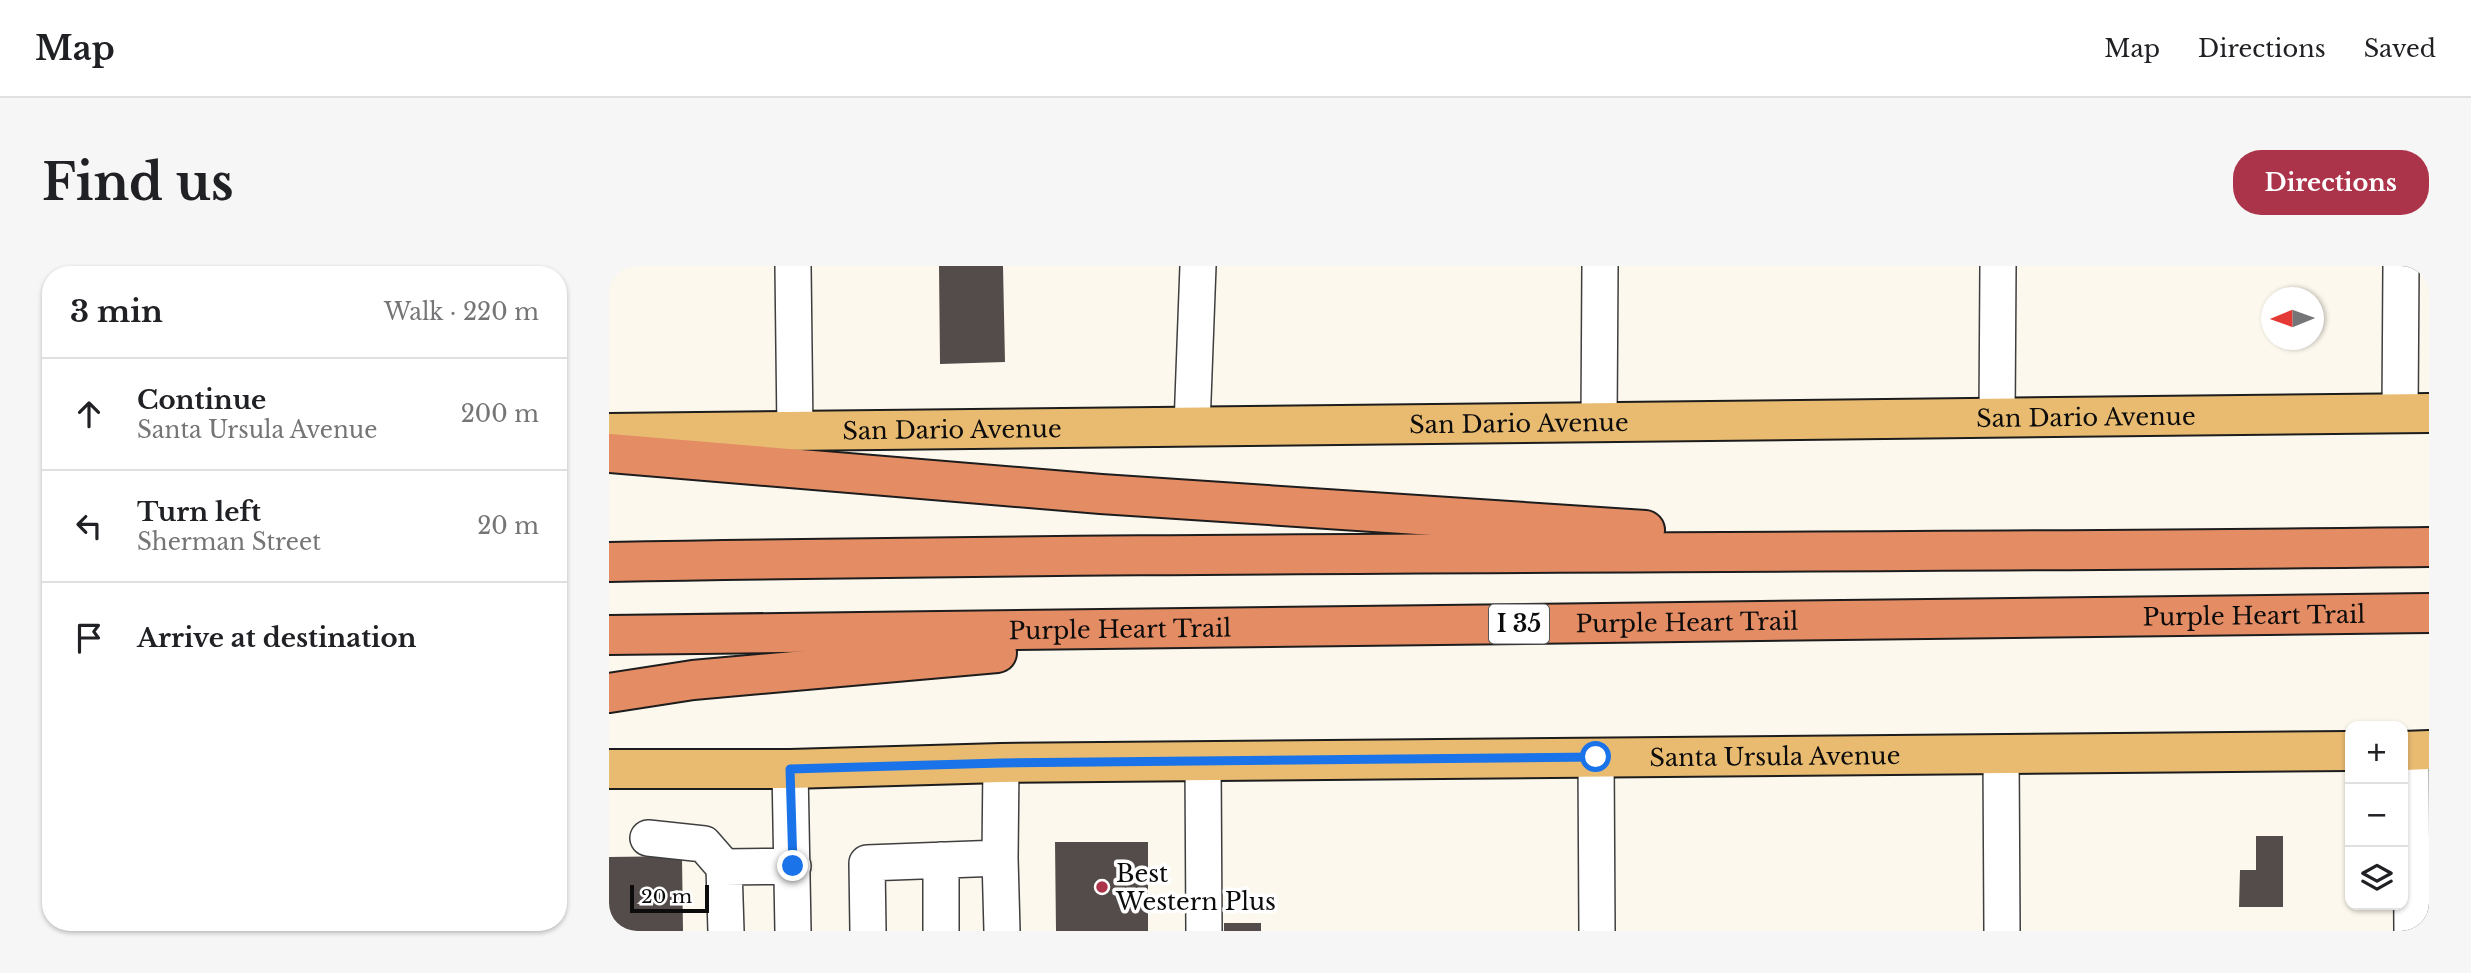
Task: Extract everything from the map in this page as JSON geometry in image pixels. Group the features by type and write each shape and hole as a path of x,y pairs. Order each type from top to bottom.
{"highway":[{"path":"609,453 1101,494 1968,552"},
{"path":"609,562 921,557 2429,547"},
{"name":"Purple Heart Trail","path":"609,635 2429,613"},
{"path":"609,693 693,680 1298,626"}],"main road":[{"name":"San Dario Avenue","path":"609,433 2415,413"},
{"name":"Santa Ursula Avenue","path":"609,769 2345,751"}],"street":[{"path":"793,266 795,430"},
{"path":"1192,426 1198,266"},
{"path":"1599,422 1600,266"},
{"path":"1997,417 1998,266"},
{"path":"2401,266 2415,413"},
{"path":"2411,931 2414,751"},
{"path":"2001,754 2002,931"},
{"path":"1596,757 1597,931"},
{"path":"1203,761 1204,931"},
{"path":"1001,763 1000,858 1010,927"},
{"path":"790,769 793,931"},
{"path":"649,838 704,844 724,867 726,931"},
{"path":"867,931 867,863 1000,858"},
{"path":"941,860 941,931"},
{"path":"724,867 793,866"}],"building":[{"path":"939,266 1003,266 1005,362 940,364"},
{"path":"2256,836 2283,836 2283,907 2239,907 2240,870 2256,870"},
{"name":"Best Western Plus","path":"1055,842 1148,842 1148,931 1056,931"},
{"path":"682,856 683,931 609,931 609,857"},
{"path":"1224,923 1261,923 1261,931 1224,931"}],"place":[{"name":"Best Western Plus","path":"1102,887"}],"route":[{"path":"793,866 790,769 1001,763 1596,757"}]}
